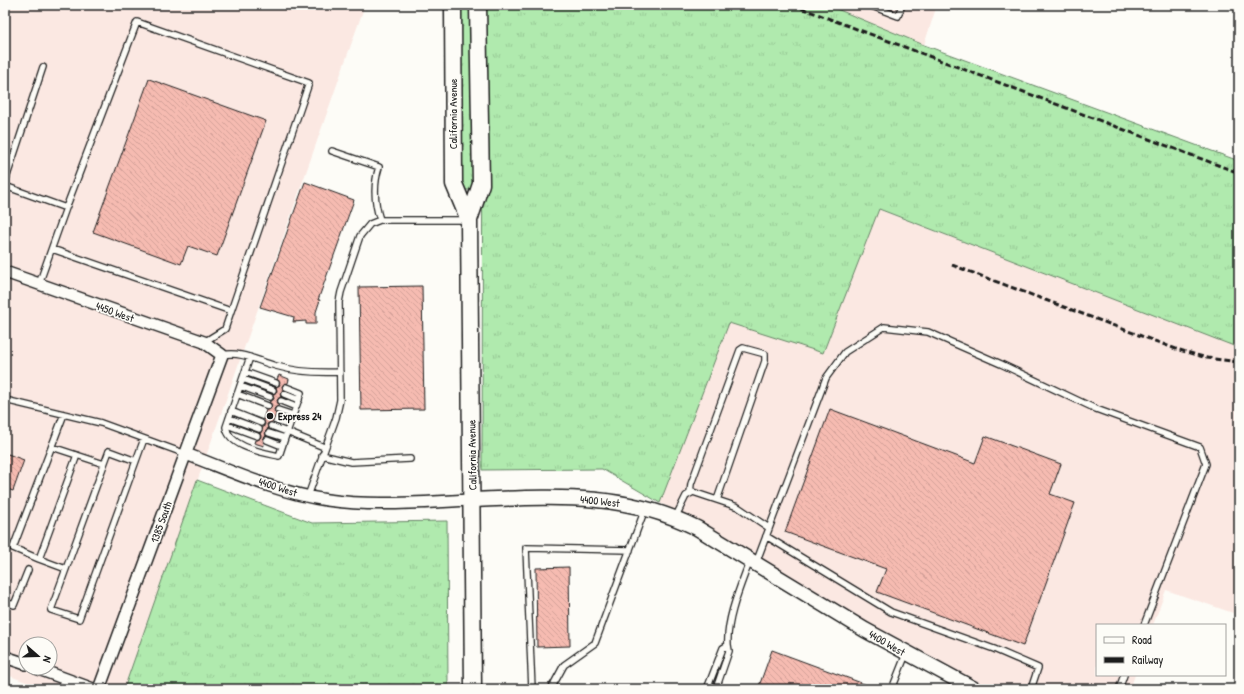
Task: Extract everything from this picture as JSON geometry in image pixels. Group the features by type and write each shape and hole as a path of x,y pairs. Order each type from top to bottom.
{"main road":[{"name":"California Avenue","path":"453,5 454,184 469,220"},
{"name":"California Avenue","path":"474,689 469,220 482,184 478,5"}],"street":[{"name":"4450 West","path":"5,272 204,342 222,355"},
{"name":"1385 South","path":"100,689 222,355"},
{"name":"4400 West","path":"186,454 275,487 326,500 376,504 580,498 610,500 646,508 675,518 697,528 906,654 973,689"},
{"path":"5,657 18,661"},
{"path":"58,676 93,689"}],"lane":[{"path":"869,5 898,16 902,5"},
{"path":"39,285 66,208 137,22 309,83 225,329 204,342"},
{"path":"5,182 43,67"},
{"path":"332,151 379,167 376,176 374,201 380,220"},
{"path":"5,186 66,208"},
{"path":"308,496 339,408 339,302 360,236 370,224 380,220 469,220"},
{"path":"52,249 231,311"},
{"path":"716,689 729,651 727,636 736,601 766,536 826,378 845,352 884,327 928,332 1001,364 1096,409 1200,447 1206,464 1144,624"},
{"path":"690,493 691,484 740,350 743,348 749,349 765,354 765,361 717,500"},
{"path":"222,355 233,352 276,366 309,373 340,372"},
{"path":"250,357 227,425 227,434 235,441 278,456 302,393 286,387"},
{"path":"245,372 276,383"},
{"path":"243,379 273,390"},
{"path":"240,386 270,398"},
{"path":"237,394 268,406"},
{"path":"284,394 299,400"},
{"path":"5,400 101,423 186,454"},
{"path":"281,401 296,407"},
{"path":"278,410 293,415"},
{"path":"229,418 260,426 231,411"},
{"path":"64,414 13,548 66,569"},
{"path":"227,425 256,436"},
{"path":"272,426 286,435"},
{"path":"269,432 286,435 324,447"},
{"path":"136,461 108,451 51,610 79,619 144,439"},
{"path":"266,440 282,446"},
{"path":"52,447 104,464"},
{"path":"40,559 78,455"},
{"path":"322,455 351,462 410,459"},
{"path":"675,518 686,496 690,493 697,493 738,507 769,528"},
{"path":"551,689 564,665 595,643 646,508"},
{"path":"766,536 891,612 994,649 1038,668 1031,689"},
{"path":"532,689 526,548 630,550"},
{"path":"5,602 14,605 28,570"},
{"path":"707,689 722,648 728,645"},
{"path":"892,689 906,654"},
{"path":"1119,689 1124,676"}],"shaded area":[{"path":"5,5 365,5 124,689 44,689 5,674"},
{"path":"827,5 937,5 924,45"},
{"path":"878,209 1239,348 1239,615 1166,590 1153,624 1096,624 1096,676 1135,676 1130,689 994,689 929,658 855,617 708,526 660,503 729,323 823,352"}],"green space":[{"path":"459,5 471,5 474,190 462,190"},
{"path":"483,5 827,5 924,45 1239,161 1239,348 879,209 823,353 729,323 660,503 602,469 482,470"},
{"path":"197,480 312,523 447,521 448,689 124,689"}],"building":[{"path":"149,79 266,121 217,256 188,246 181,264 93,232"},
{"path":"305,182 354,200 318,300 320,300 316,312 316,324 306,324 306,321 293,322 294,317 260,307"},
{"path":"422,286 424,409 361,410 359,287"},
{"name":"Express 24","path":"279,375 289,379 288,383 282,386 283,390 280,393 281,397 277,400 279,405 274,409 276,414 273,422 267,424 268,429 265,432 266,436 263,439 264,446 254,443 255,440 258,440 261,437 260,433 265,424 263,419 266,410 269,410 272,407 269,402 274,399 273,394 277,391 276,387 280,385 277,379"},
{"path":"830,409 975,463 985,436 1061,464 1050,494 1075,503 1023,646 877,592 886,569 785,532"},
{"path":"5,453 24,460 13,491 5,488"},
{"path":"569,567 570,646 537,647 536,568"},
{"path":"772,650 875,688 875,689 758,689"}],"railway":[{"path":"793,5 1239,173"},
{"path":"952,265 1176,349 1207,358 1239,362"}],"place":[{"name":"Express 24","path":"270,416"}]}
